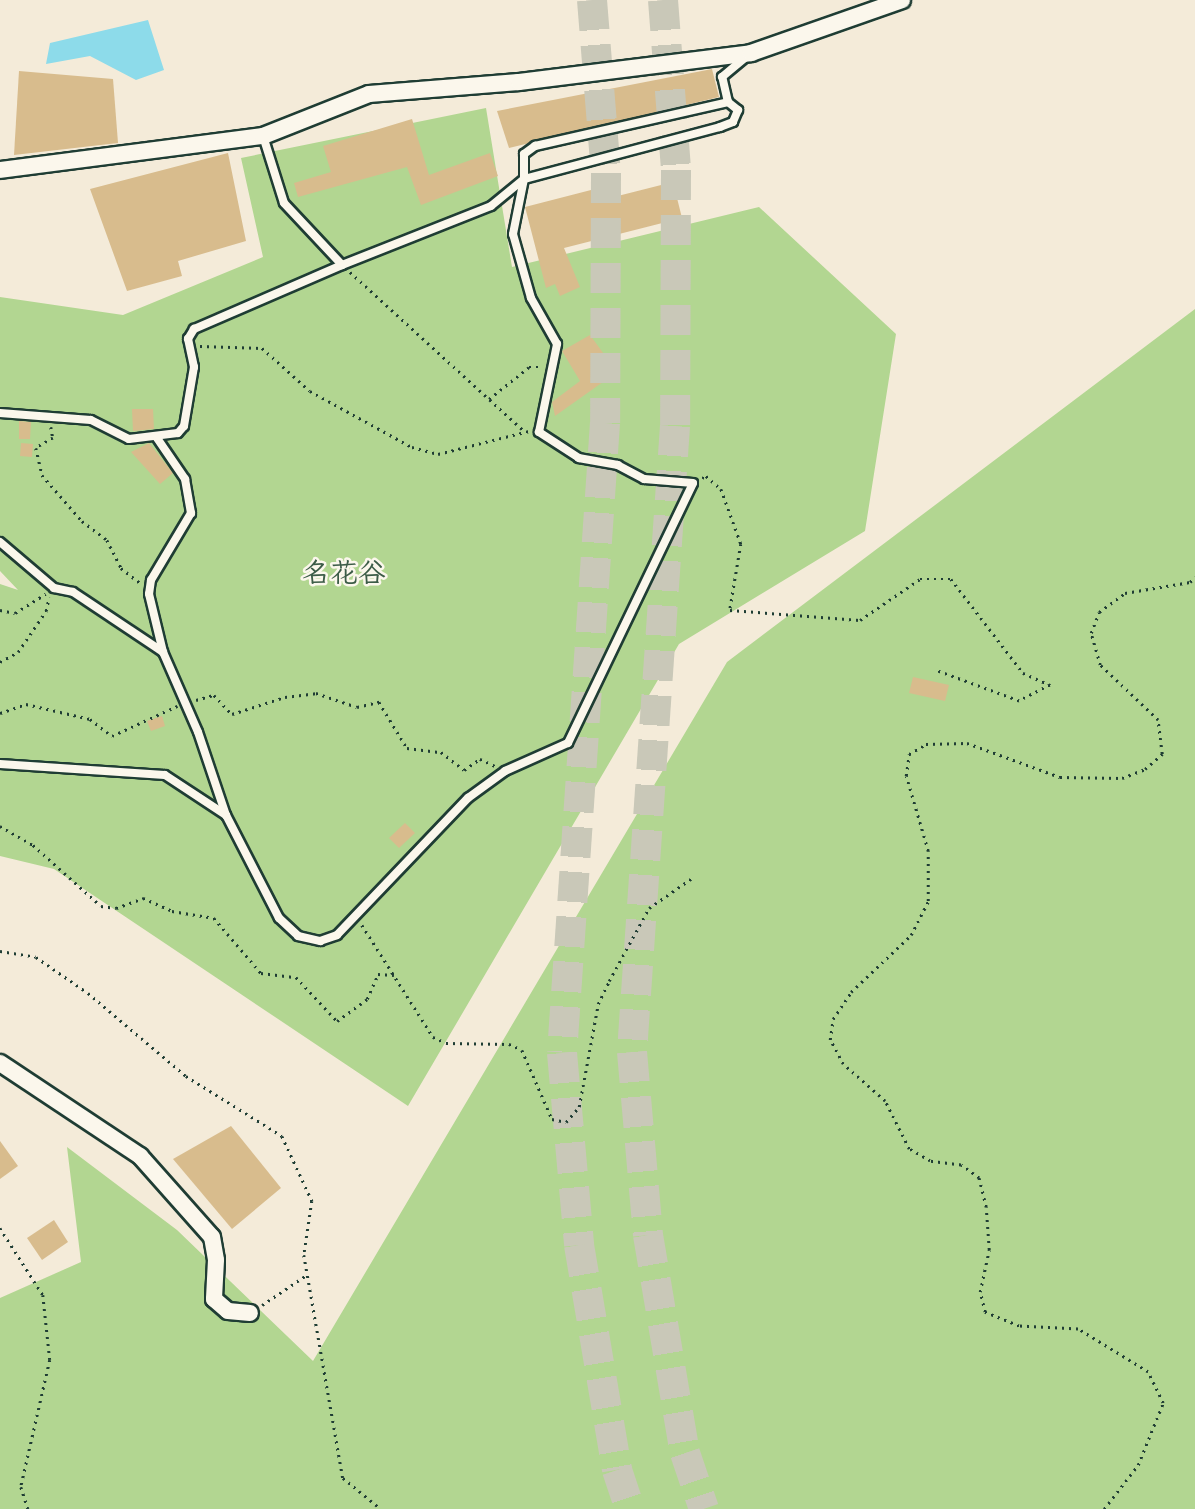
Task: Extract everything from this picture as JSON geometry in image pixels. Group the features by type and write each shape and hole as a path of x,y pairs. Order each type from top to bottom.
{"street":[{"path":"0,170 263,136 369,94 519,82 751,53 902,0"},
{"path":"0,1063 140,1156 212,1237 216,1260 214,1299 228,1311 250,1313"}],"lane":[{"path":"0,412 91,420 129,439 157,438 178,433 184,426 191,356 188,339 209,319 491,206 524,179 733,122 738,110 728,102 722,77 751,53"},
{"path":"157,438 185,479 191,513 151,580 149,594 163,652 187,705 226,815 279,918 298,936 320,941 337,935 356,917 468,797 505,771 568,743 693,483 644,479 618,465 579,458 539,432 554,371 557,344 531,298 513,234 524,179 524,153 535,146 728,102"},
{"path":"263,136 284,203 342,265"},
{"path":"0,542 54,588 73,592 163,652"},
{"path":"0,764 165,775 226,815"}],"path":[{"path":"342,265 523,430"},
{"path":"191,356 201,346 262,348 310,391 412,447 438,454 523,430 539,432"},
{"path":"489,399 529,367 536,365 554,371"},
{"path":"37,448 43,475 82,521 107,540 121,568 149,594"},
{"path":"693,483 706,476 721,489 741,544 730,610 860,620 920,579 951,579 1023,673 1050,685 1019,701 935,670"},
{"path":"1104,1509 1138,1465 1163,1404 1148,1372 1077,1329 1019,1326 985,1312 980,1292 989,1250 986,1208 979,1178 961,1165 930,1161 909,1149 885,1101 843,1064 830,1040 832,1019 851,992 911,935 928,901 928,851 906,776 909,754 926,744 967,743 1060,777 1122,778 1145,769 1162,754 1158,720 1100,665 1091,633 1099,612 1125,593 1190,582 1195,577"},
{"path":"0,610 15,613 54,588"},
{"path":"0,662 18,652 46,611 54,588"},
{"path":"0,713 26,704 90,719 112,736 173,707 214,695 232,714 285,697 316,693 358,708 379,702 407,748 441,752 464,770 480,759 505,771"},
{"path":"0,827 33,845 101,906 116,908 143,898 172,911 214,918 261,972 296,977 337,1021 367,999 378,974 394,975"},
{"path":"356,917 433,1037 446,1043 509,1044 522,1050 552,1119 566,1122 579,1107 598,1004 609,981 649,908 692,878"},
{"path":"0,951 36,957 88,993 186,1076 282,1136 312,1201 304,1255 343,1478 382,1509"},
{"path":"0,1228 43,1295 50,1360 20,1487 28,1509"},
{"path":"250,1313 308,1274"}],"green space":[{"name":"名花谷","path":"486,108 512,267 759,207 896,334 865,531 679,644 408,1106 54,869 0,856 0,584 18,590 0,571 0,297 123,315 263,257 241,158"},
{"path":"1195,309 1195,1509 0,1509 0,1298 81,1262 67,1147 177,1230 313,1361 727,662"}],"water":[{"path":"148,20 164,70 136,80 90,56 46,64 50,43"}],"building":[{"path":"712,69 719,97 509,148 497,111"},
{"path":"19,71 113,79 118,143 14,155"},
{"path":"412,119 429,175 490,153 498,176 421,205 407,167 298,197 294,183 331,172 323,146"},
{"path":"228,153 246,241 178,261 182,276 127,291 90,189"},
{"path":"673,182 682,218 564,248 580,287 560,296 555,284 546,288 525,207 591,190 594,202"},
{"path":"590,335 617,372 555,416 552,402 580,381 562,351"},
{"path":"132,409 153,409 154,429 133,431"},
{"path":"19,421 31,422 30,439 19,439"},
{"path":"21,443 33,444 32,457 20,456"},
{"path":"149,443 173,473 160,484 131,452"},
{"path":"913,677 949,685 945,701 909,693"},
{"path":"162,716 165,726 151,731 147,721"},
{"path":"405,823 415,833 399,848 389,838"},
{"path":"231,1126 281,1188 232,1229 173,1159"},
{"path":"0,1141 18,1166 0,1179"},
{"path":"54,1220 68,1242 42,1260 27,1238"}],"tunnel":[{"path":"592,0 606,173 605,423 562,1053 579,1245 617,1470 630,1509"},
{"path":"663,0 676,170 675,426 632,1052 648,1235 685,1453 704,1509"}]}
